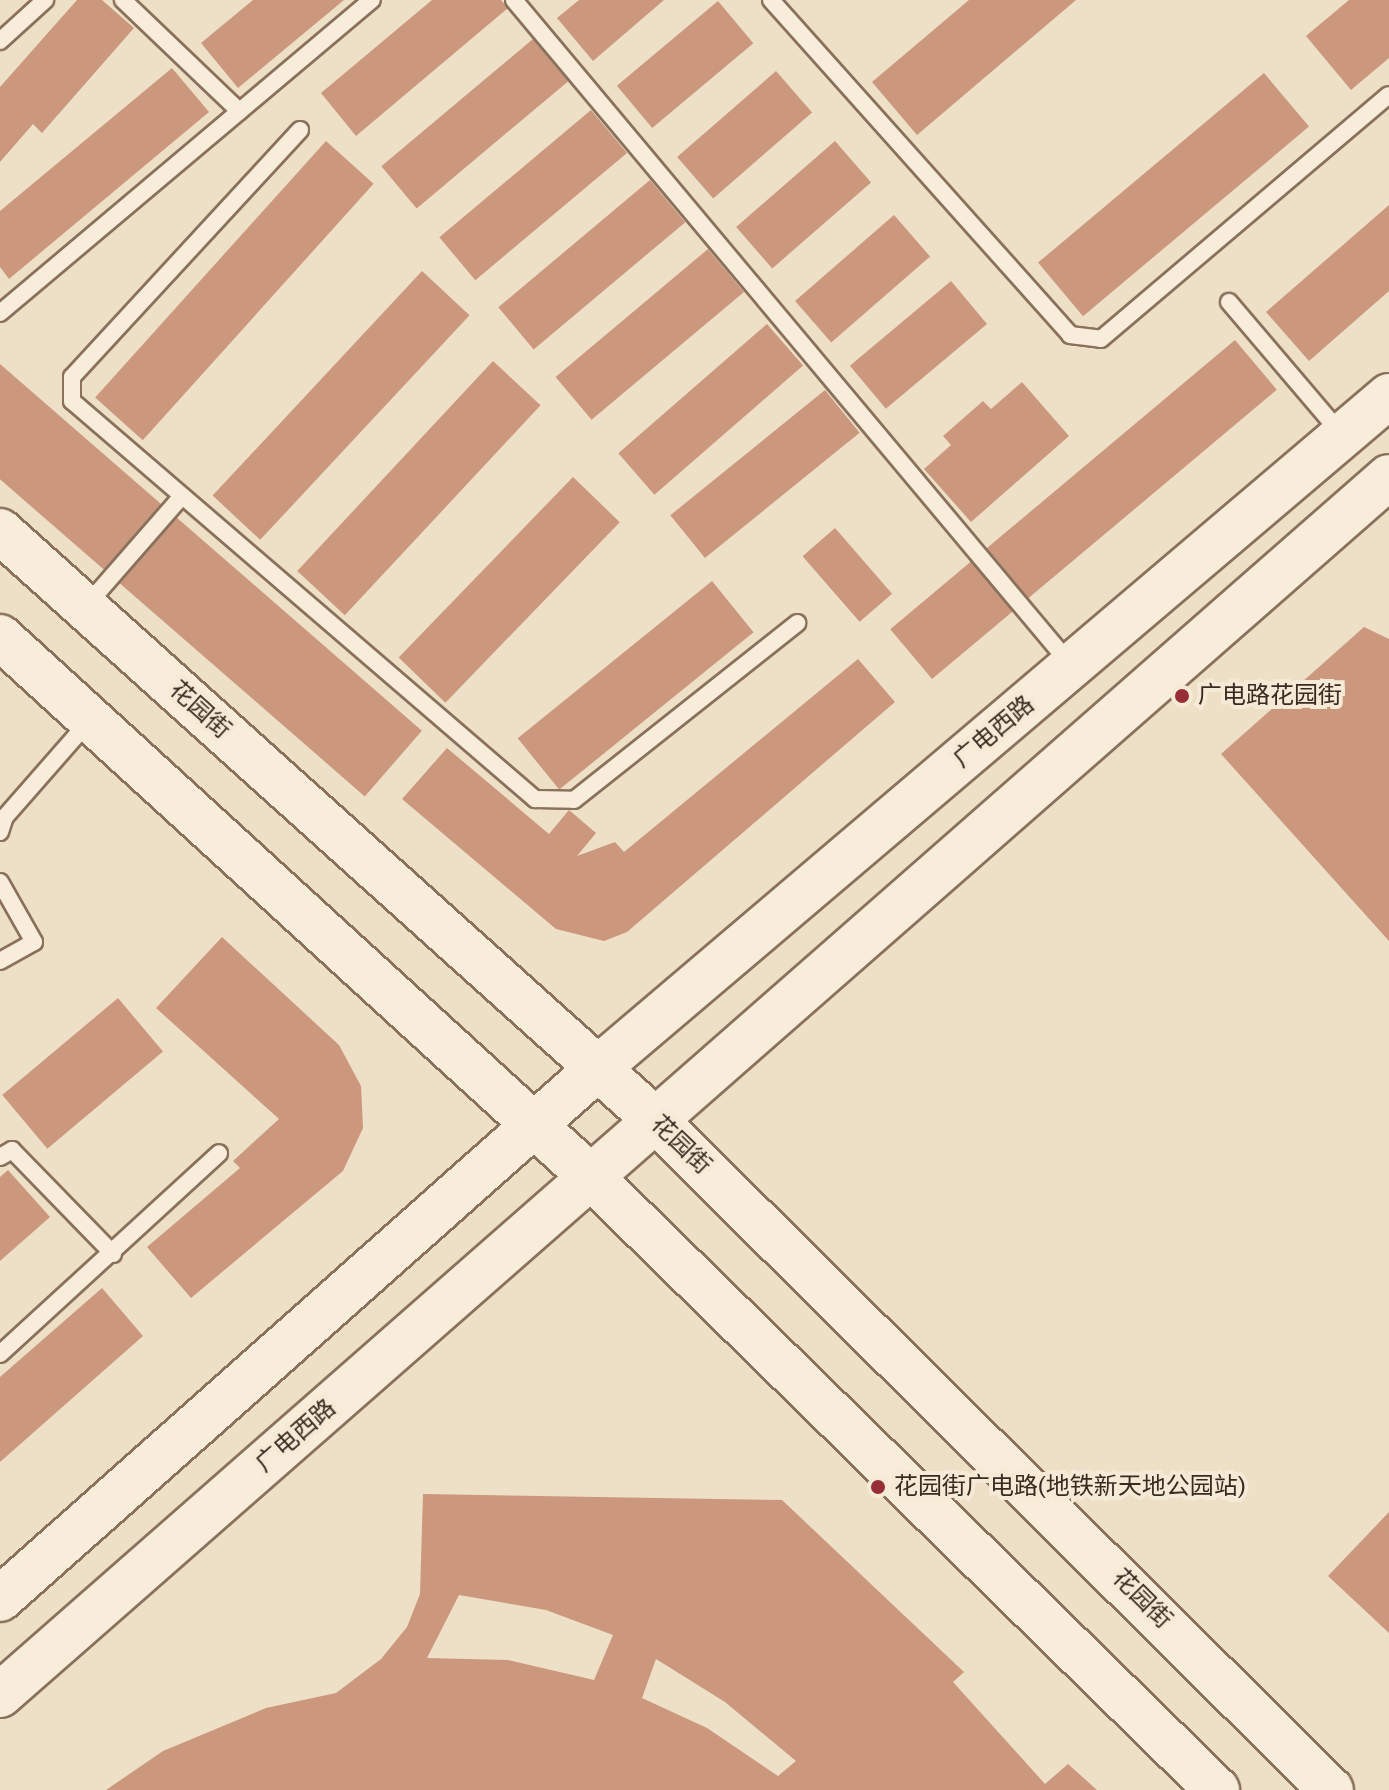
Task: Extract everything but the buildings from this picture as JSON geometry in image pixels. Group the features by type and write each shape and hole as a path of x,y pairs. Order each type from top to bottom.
{"main road":[{"name":"广电西路","path":"534,1125 1389,396"},
{"name":"广电西路","path":"0,1695 592,1178 652,1117 1389,477"},
{"name":"花园街","path":"0,531 652,1117 1331,1790"},
{"path":"0,637 592,1178 1217,1790"},
{"path":"0,1599 534,1125"}],"lane":[{"path":"0,41 45,0"},
{"path":"123,0 239,111"},
{"path":"1,310 372,0"},
{"path":"514,0 1072,666"},
{"path":"771,0 1070,335 1101,339 1389,95"},
{"path":"300,130 72,377 72,401 535,799 574,800 797,623"},
{"path":"1229,302 1343,436"},
{"path":"84,607 182,496"},
{"path":"0,832 5,817 90,720"},
{"path":"0,882 34,942 0,961"},
{"path":"0,1157 12,1150 113,1254"},
{"path":"0,1354 113,1254 219,1153"}],"place":[{"name":"广电路花园街","path":"1182,696"},
{"name":"花园街广电路(地铁新天地公园站)","path":"878,1487"}]}
